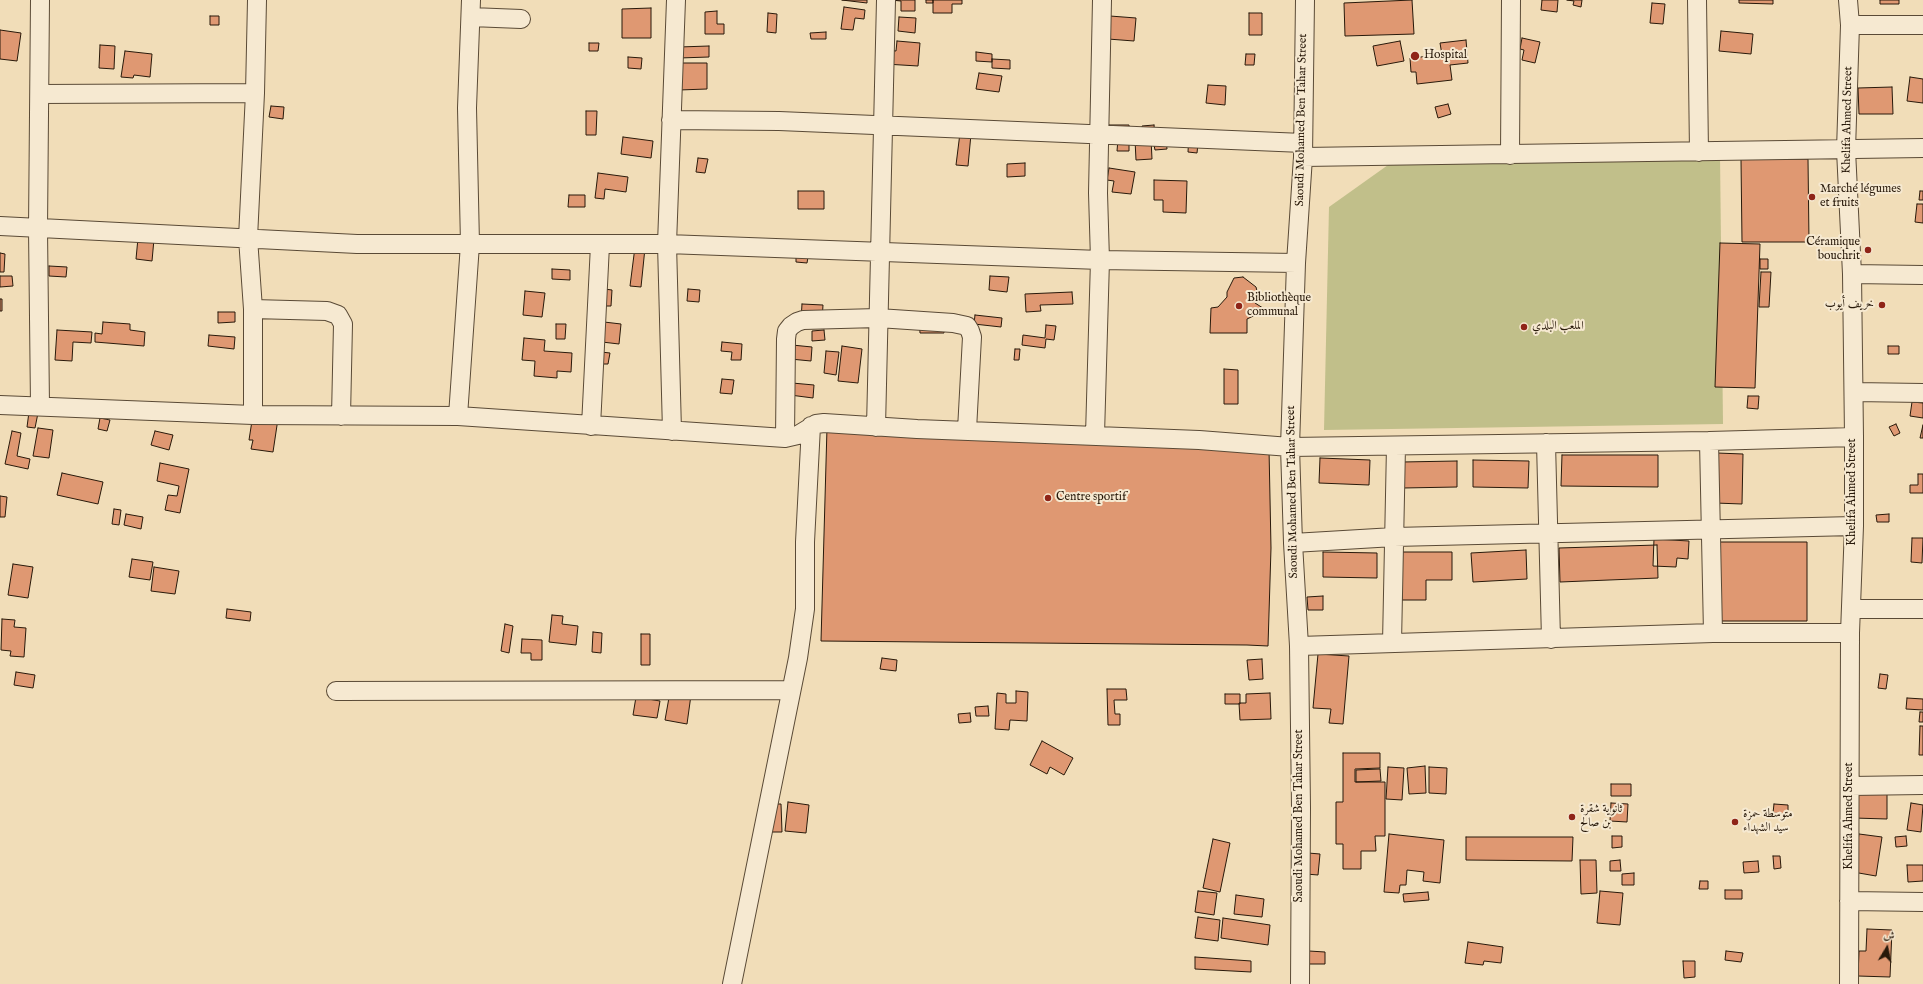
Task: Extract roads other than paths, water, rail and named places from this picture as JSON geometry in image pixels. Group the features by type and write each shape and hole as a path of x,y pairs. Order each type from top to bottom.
{"street":[{"path":"40,0 38,229 40,406"},
{"path":"253,415 253,309 248,238 255,93 257,0"},
{"path":"672,431 667,244 676,0"},
{"path":"876,427 886,0"},
{"path":"1095,435 1100,260 1099,133 1102,0"},
{"name":"Saoudi Mohamed Ben Tahar Street","path":"1300,984 1301,808 1299,646 1293,543 1290,447 1296,263 1303,150 1305,0"},
{"path":"1510,155 1511,0"},
{"path":"1697,0 1699,152"},
{"name":"Khelifa Ahmed Street","path":"1848,0 1850,25 1846,150 1852,274 1854,392 1854,526 1850,633 1849,984"},
{"path":"458,416 470,244 467,108 471,8 521,19"},
{"path":"1850,25 1923,25"},
{"path":"40,94 255,93"},
{"path":"671,120 779,121 1099,133 1303,150 1510,155 1923,148"},
{"path":"0,226 357,244 667,244 1100,260 1296,263"},
{"path":"591,426 600,244"},
{"path":"1852,274 1923,275"},
{"path":"253,309 327,312 338,315 342,319 342,416"},
{"path":"785,438 787,331 791,326 803,320 878,318 953,323 967,326 972,337 968,430"},
{"path":"1854,392 1923,393"},
{"path":"0,405 253,415 458,416 785,438 806,432 812,426 824,424 1199,440 1290,447 1709,442 1854,437"},
{"path":"732,984 791,690 805,609 805,542 812,426"},
{"path":"1709,442 1713,633"},
{"path":"1546,443 1551,639"},
{"path":"1392,643 1396,446"},
{"path":"1293,543 1394,537 1854,526"},
{"path":"1851,609 1923,609"},
{"path":"1299,646 1713,633 1850,633"},
{"path":"336,691 791,690"},
{"path":"1850,786 1923,785"},
{"path":"1849,901 1923,902"}],"place":[{"name":"Hospital","path":"1415,56"},
{"name":"Marché légumes et fruits","path":"1812,197"},
{"name":"Céramique bouchrit","path":"1868,250"},
{"name":"خريف أيوب","path":"1882,305"},
{"name":"Bibliothèque communal","path":"1239,306"},
{"name":"الملعب البلدي","path":"1524,327"},
{"name":"Centre sportif","path":"1048,498"},
{"name":"ثانوية شقرة بن صالح","path":"1572,817"},
{"name":"متوسطة حمزة سيد الشهداء","path":"1735,822"}]}
